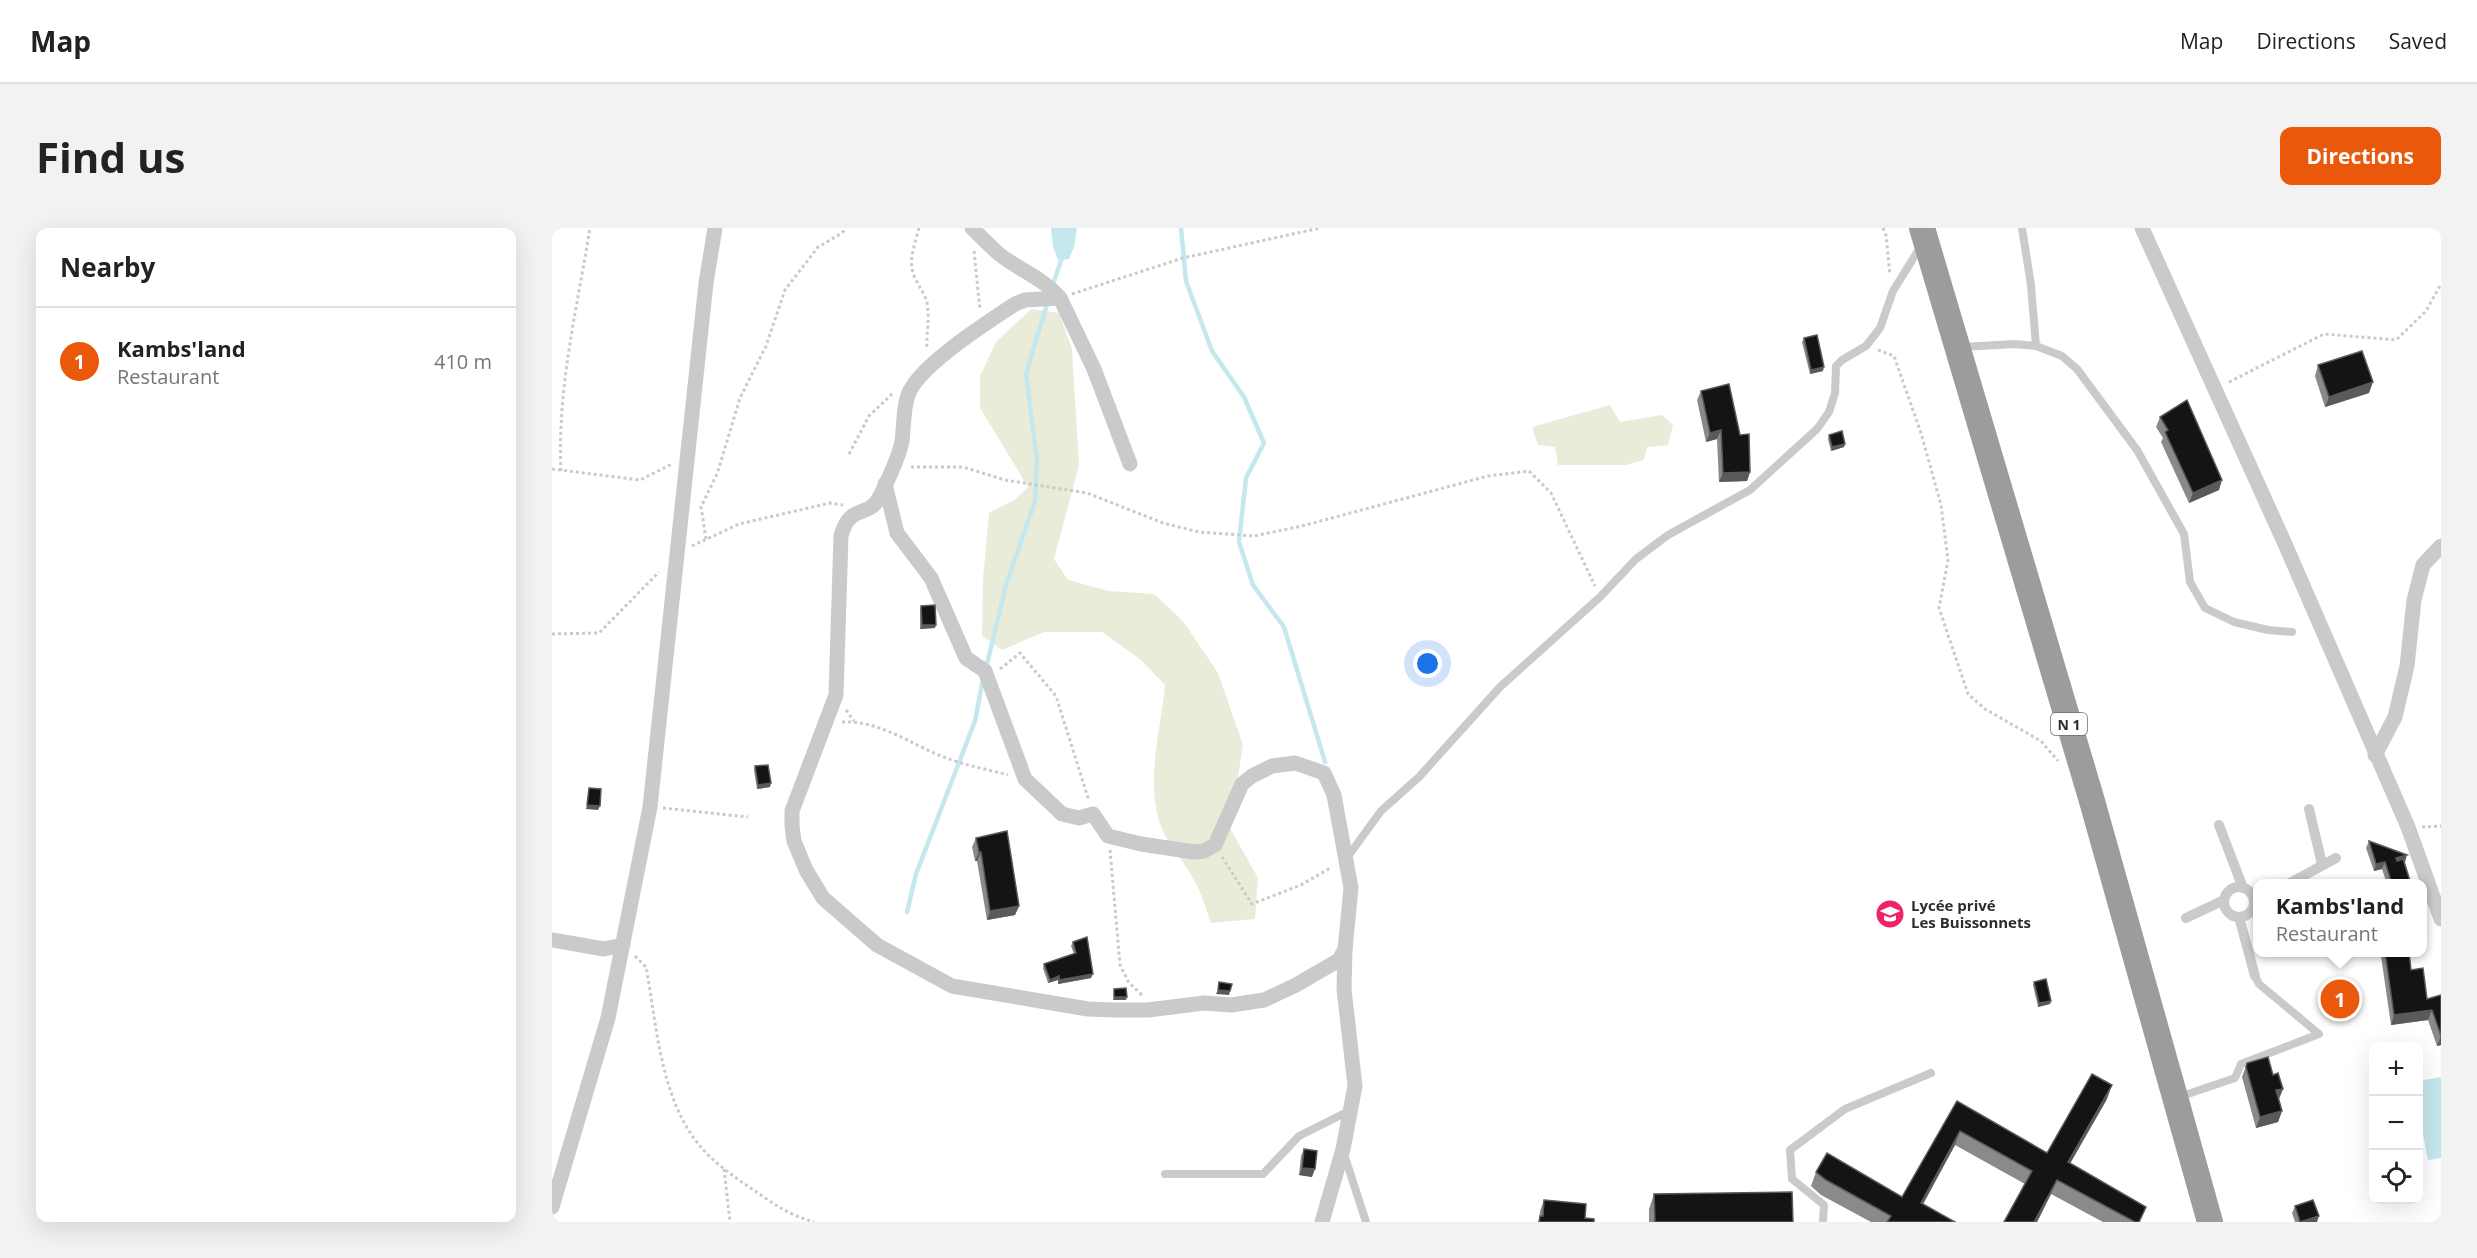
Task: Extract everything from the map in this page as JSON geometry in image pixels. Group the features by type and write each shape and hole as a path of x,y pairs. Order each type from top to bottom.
{"highway":[{"name":"N 1","path":"1923,234 2092,801 2210,1222"}],"street":[{"path":"552,1207 608,1018 650,807 706,283 716,228"},
{"path":"972,228 1000,255 1039,278 1060,298 1094,369 1130,464"},
{"path":"2142,228 2285,544 2408,827 2427,879"},
{"path":"1060,298 1025,300 1015,304 927,369 914,383 908,395 901,444 879,499 872,507 852,513 845,523 841,536 836,695 792,811 794,841 806,870 823,898 876,945 952,986 1088,1009 1148,1010 1203,1003 1231,1005 1264,1000 1296,985 1339,960 1345,949"},
{"path":"888,476 897,533 931,578 966,658 985,671 1025,779 1062,814 1079,818 1093,814 1108,836 1141,844 1194,852 1204,851 1215,845 1242,784 1272,766 1294,764 1324,773 1334,795 1351,888 1344,989 1355,1086 1343,1149 1323,1222"},
{"path":"2375,755 2395,717 2407,666 2414,600 2423,565 2441,546"},
{"path":"2309,809 2322,864"},
{"path":"2219,825 2243,888 2253,898"},
{"path":"2296,879 2336,858"},
{"path":"2427,880 2441,919"},
{"path":"2186,918 2224,900 2233,888 2243,888"},
{"path":"2224,900 2228,912 2239,917 2248,913 2253,906"},
{"path":"2239,917 2255,976"},
{"path":"552,940 604,949 623,945"}],"lane":[{"path":"2022,228 2031,285 2036,346"},
{"path":"1346,860 1381,811 1419,777 1500,687 1600,597 1636,559 1668,535 1750,490 1817,429 1829,412 1835,393 1836,366 1866,346 1880,328 1893,291 1923,234"},
{"path":"1957,347 2014,344 2036,346 2062,356 2078,369 2137,450 2184,534 2190,582 2205,608 2234,622 2268,630 2292,632"},
{"path":"2175,1098 2235,1078 2241,1064 2319,1034 2259,984 2255,976"},
{"path":"1823,1222 1824,1205 1792,1179 1790,1150 1845,1109 1931,1073"},
{"path":"1165,1174 1263,1174 1299,1136 1350,1111"},
{"path":"1343,1149 1366,1222"}],"path":[{"path":"561,471 559,435 570,344 590,228"},
{"path":"706,539 701,507 717,474 740,398 766,346 785,290 818,247 842,233 846,228"},
{"path":"919,228 912,254 912,270 927,301 929,320 924,366 927,369"},
{"path":"1060,298 1183,258 1320,228"},
{"path":"1883,228 1886,235 1893,291"},
{"path":"974,250 982,327"},
{"path":"2214,390 2324,334 2396,340 2426,311 2441,284"},
{"path":"1866,346 1894,356 1922,433 1941,505 1948,560 1939,608 1968,694 1985,709 2041,741 2063,767"},
{"path":"849,454 869,416 898,388"},
{"path":"552,469 640,480 688,456"},
{"path":"888,476 963,467 1005,480 1087,493 1163,523 1199,532 1254,536 1302,526 1488,476 1529,471 1551,493 1600,597"},
{"path":"552,634 599,633 677,554 739,524 830,503 865,509"},
{"path":"987,679 1020,653 1056,696 1093,814"},
{"path":"826,722 854,721 885,730 942,756 1025,779"},
{"path":"650,807 748,817"},
{"path":"1108,836 1120,965 1129,982 1148,1001 1170,1008"},
{"path":"1215,845 1252,904 1300,885 1346,860"},
{"path":"623,945 646,967 668,1089 679,1115 700,1147 741,1182 791,1215 814,1222"},
{"path":"723,1167 730,1222"}],"green space":[{"path":"1031,309 1059,313 1072,349 1079,465 1054,559 1068,580 1109,591 1154,594 1183,621 1218,673 1243,745 1230,828 1258,878 1255,919 1211,923 1197,885 1161,826 1155,801 1154,768 1165,685 1141,660 1102,632 1044,632 1002,650 982,636 983,579 989,513 1016,499 1028,487 980,408 980,376 996,342"},
{"path":"1610,405 1620,422 1662,415 1673,425 1668,445 1647,447 1644,460 1626,465 1558,465 1555,447 1538,445 1532,427"}],"water":[{"path":"1051,228 1077,228 1074,247 1069,259 1058,260 1053,247"},
{"path":"2441,1077 2441,1158 2428,1160 2423,1134 2423,1080"}],"building":[{"path":"1817,335 1824,367 1811,370 1804,338"},
{"path":"2362,351 2373,382 2329,397 2318,365"},
{"path":"1729,384 1740,435 1749,434 1750,472 1723,473 1721,430 1710,433 1701,391"},
{"path":"2187,400 2222,480 2193,493 2165,432 2168,430 2160,417"},
{"path":"1842,431 1845,444 1832,447 1829,435"},
{"path":"935,605 936,625 922,625 921,606"},
{"path":"768,765 771,783 758,785 755,766"},
{"path":"589,788 601,789 600,806 587,805"},
{"path":"1007,831 1019,906 990,911 981,852 979,852 976,838"},
{"path":"2369,841 2407,855 2396,858 2397,861 2403,859 2409,879 2390,879 2385,862 2376,864"},
{"path":"1087,937 1093,974 1059,980 1059,976 1050,980 1044,964 1076,953 1073,942"},
{"path":"2386,957 2410,957 2411,970 2423,968 2427,999 2441,995 2441,1036 2432,1010 2394,1015"},
{"path":"2046,979 2051,1001 2039,1003 2034,982"},
{"path":"1219,982 1232,984 1230,991 1218,990"},
{"path":"1126,988 1127,997 1114,997 1114,989"},
{"path":"2268,1057 2273,1075 2278,1073 2283,1089 2276,1090 2282,1111 2260,1117 2246,1067 2247,1063"},
{"path":"2092,1074 2112,1085 2068,1162 2146,1207 2139,1222 2135,1222 2057,1180 2034,1222 2004,1222 2032,1171 1960,1131 1921,1203 1955,1222 1887,1222 1891,1216 1826,1180 1816,1172 1827,1153 1902,1197 1957,1101 2047,1153"},
{"path":"1304,1149 1317,1151 1315,1169 1302,1168"},
{"path":"1792,1192 1793,1222 1655,1222 1654,1194"},
{"path":"1544,1200 1586,1204 1585,1218 1594,1219 1594,1222 1539,1222 1540,1216 1543,1216"},
{"path":"2313,1200 2319,1216 2300,1222 2295,1206"}],"waterway":[{"path":"1181,228 1186,281 1212,351 1244,397 1264,443 1246,478 1239,542 1253,585 1284,627 1325,762"},
{"path":"1052,287 1063,255"},
{"path":"986,668 1006,585 1035,501 1037,460 1026,374 1048,301"},
{"path":"907,912 916,874 975,721 983,679"}],"place":[{"name":"Lycée privé Les Buissonnets","path":"1890,914"},
{"name":"Kambs'land","path":"2340,999"}]}
